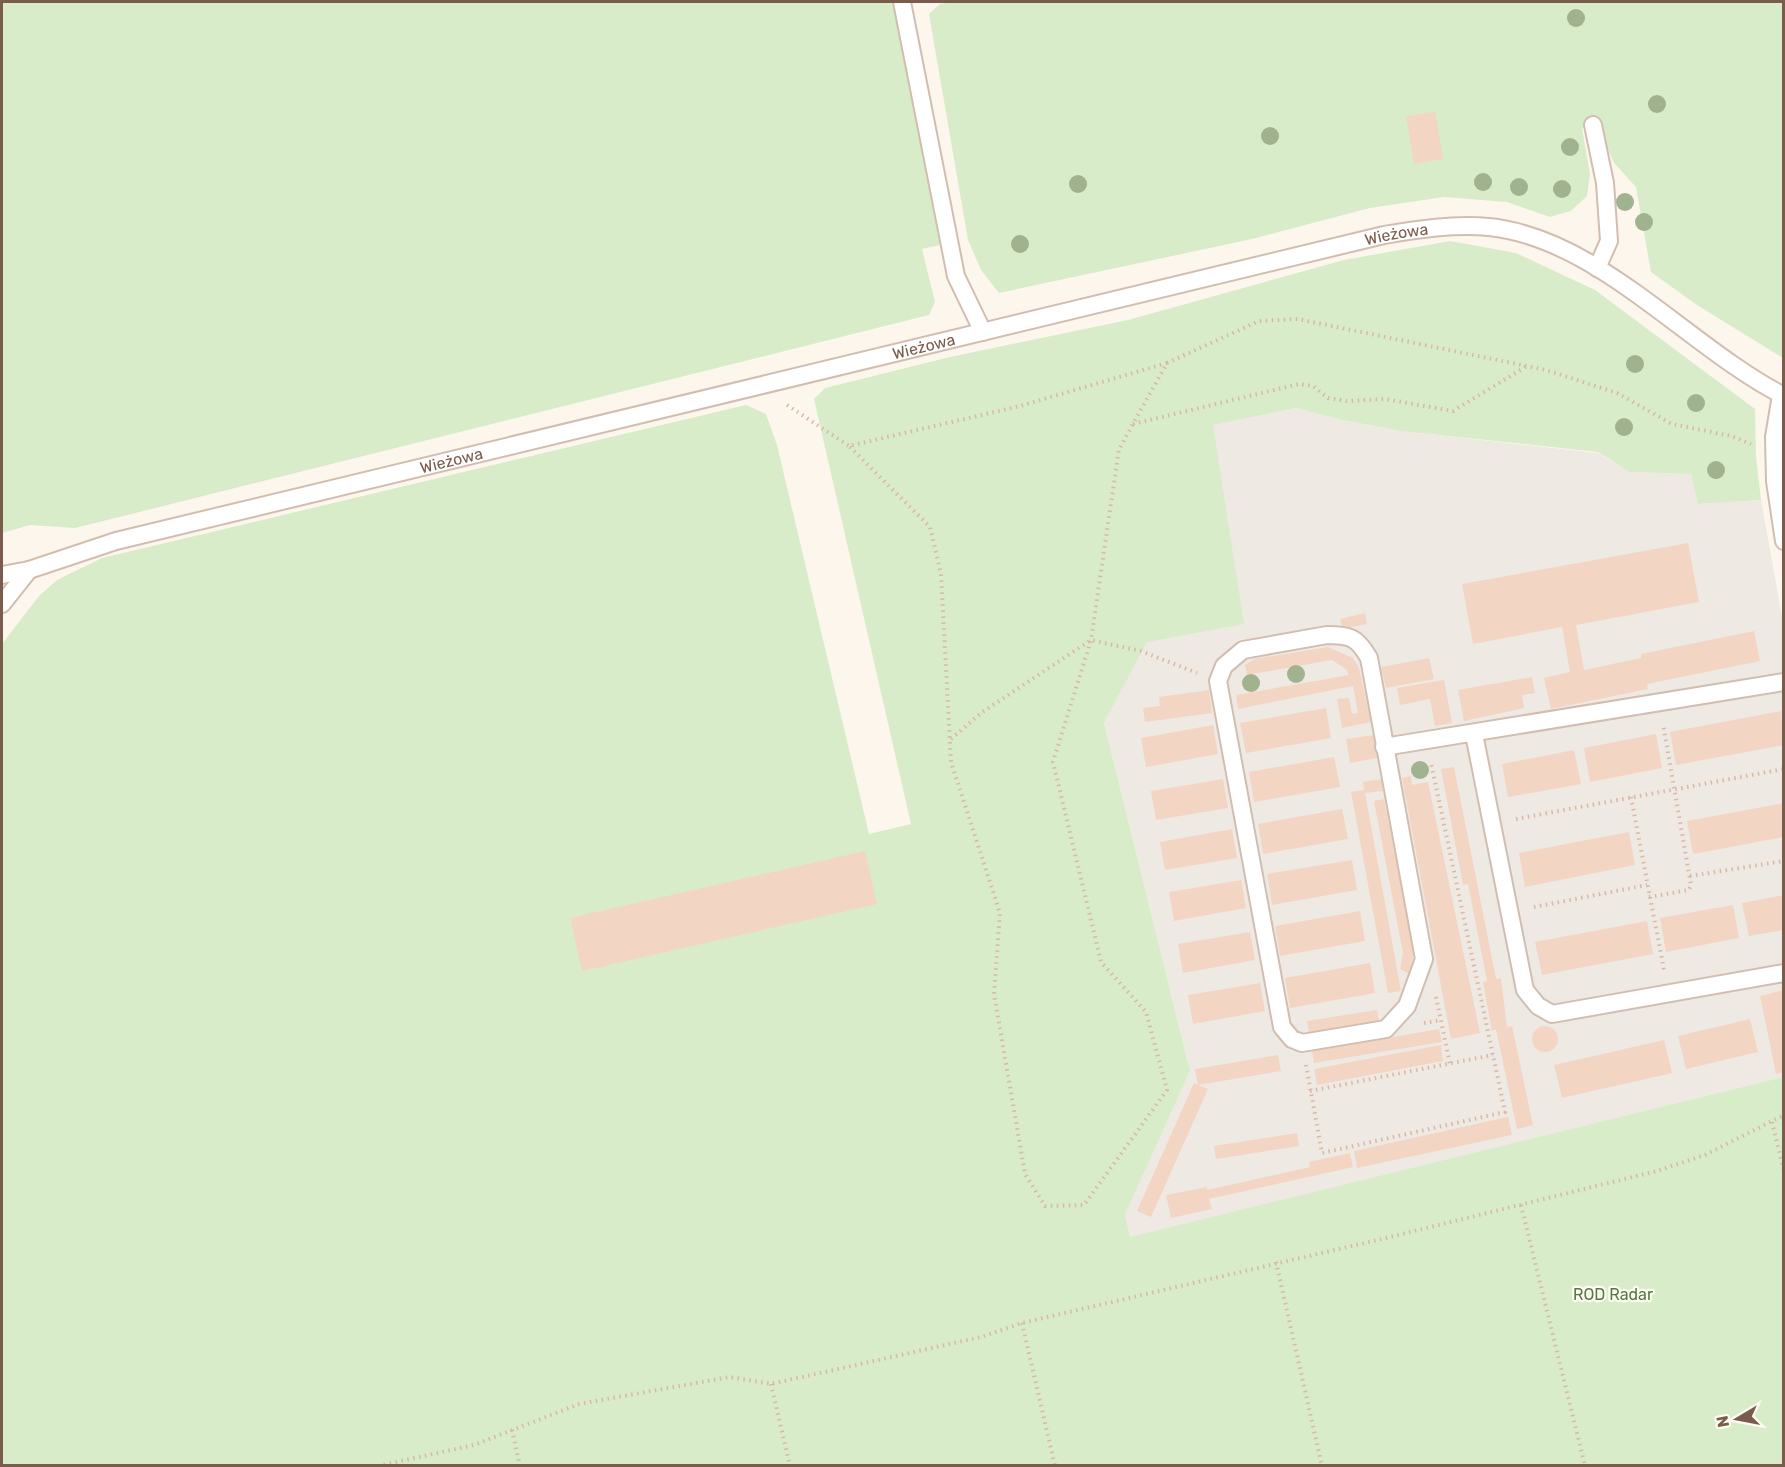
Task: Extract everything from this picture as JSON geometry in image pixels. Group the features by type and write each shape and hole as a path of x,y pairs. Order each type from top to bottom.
{"lane":[{"path":"902,2 956,276 983,332"},
{"path":"1593,125 1605,183 1609,241 1597,268"},
{"name":"Wieżowa","path":"2,575 28,570 116,541 1384,235 1433,227 1490,227 1521,233 1562,248 1597,268 1783,396"},
{"path":"1783,396 1774,437 1775,481 1784,541"},
{"path":"2,604 28,570"},
{"path":"1327,635 1349,635 1362,645 1369,658 1384,747 1424,959 1407,1006 1386,1029 1302,1043 1292,1039 1282,1027 1218,681 1224,666 1243,650 1327,635"},
{"path":"1384,747 1426,742 1784,682"},
{"path":"1474,734 1525,990 1538,1006 1552,1014 1784,973"}],"path":[{"path":"849,446 1020,406 1167,363 1259,321 1298,319 1527,366 1617,393 1672,424 1731,436 1775,453"},
{"path":"758,385 849,446 930,527 942,574 951,762 1000,914 994,994 1025,1174 1045,1206 1084,1205 1167,1090 1146,1012 1101,962 1053,762 1091,640 1119,448 1167,363"},
{"path":"1132,424 1299,384 1313,386 1328,398 1347,401 1385,399 1453,411 1527,366"},
{"path":"950,739 981,713 1091,640 1141,651 1218,681"},
{"path":"1649,897 1689,890 1692,885 1659,703"},
{"path":"1302,1043 1322,1153 1505,1112 1426,742"},
{"path":"1492,824 1784,769"},
{"path":"1631,797 1669,995"},
{"path":"1690,876 1784,861"},
{"path":"1509,912 1647,885"},
{"path":"1424,959 1430,965 1450,1064"},
{"path":"1310,1091 1493,1055"},
{"path":"378,1466 474,1445 579,1404 730,1377 771,1384 981,1337 1022,1323 1657,1171 1705,1155 1784,1115"},
{"path":"1772,1122 1784,1172"},
{"path":"1521,1204 1586,1466"},
{"path":"1276,1262 1322,1466"},
{"path":"1022,1323 1055,1466"},
{"path":"771,1384 790,1466"},
{"path":"512,1430 520,1466"}],"shaded area":[{"path":"1296,408 1342,420 1401,431 1598,453 1631,472 1691,474 1699,504 1761,500 1784,628 1783,1077 1130,1238 1125,1215 1190,1071 1104,723 1147,641 1207,426"}],"green space":[{"path":"2,2 893,2 940,245 922,249 935,302 929,315 75,528 30,525 2,533"},
{"path":"952,2 1783,2 1783,358 1697,305 1651,272 1636,187 1614,163 1605,142 1601,124 1582,128 1590,174 1587,196 1571,211 1550,217 1507,202 1444,197 1370,208 1252,239 999,293 981,270 968,240 929,14 940,4"},
{"name":"ROD Radar","path":"1450,241 1516,253 1595,290 1755,409 1756,457 1761,500 1698,504 1691,474 1630,472 1598,452 1401,431 1342,420 1296,408 1213,425 1244,624 1147,642 1104,723 1190,1071 1125,1215 1130,1237 1783,1077 1783,1465 2,1465 2,644 39,596 57,580 102,558 746,405 766,414 777,445 869,834 911,824 814,399 825,388 950,357 1128,320 1344,260"}],"building":[{"path":"1435,112 1443,159 1414,164 1406,116"},
{"path":"1688,543 1699,602 1576,625 1584,670 1641,658 1641,654 1754,631 1760,661 1647,684 1648,689 1551,709 1544,678 1570,672 1562,627 1473,644 1462,584"},
{"path":"1365,613 1367,624 1342,629 1340,619"},
{"path":"1328,647 1353,658 1359,668 1371,722 1342,728 1337,699 1349,698 1352,714 1358,713 1353,686 1238,709 1236,695 1349,675 1346,669 1332,660 1247,675 1245,665 1254,659"},
{"path":"1429,658 1434,679 1386,688 1381,667"},
{"path":"1532,677 1535,693 1522,695 1524,708 1464,721 1458,690"},
{"path":"1444,680 1452,723 1435,726 1430,699 1400,705 1397,688"},
{"path":"1209,690 1212,713 1145,722 1143,708 1160,706 1159,697"},
{"path":"1326,708 1331,738 1246,753 1240,723"},
{"path":"1781,711 1784,745 1676,765 1670,732"},
{"path":"1213,725 1218,754 1146,767 1141,738"},
{"path":"1656,734 1662,768 1590,782 1584,748"},
{"path":"1374,735 1377,758 1350,763 1346,739"},
{"path":"1574,750 1581,784 1508,797 1502,764"},
{"path":"1334,757 1340,787 1254,802 1249,772"},
{"path":"1454,767 1496,979 1501,978 1507,1027 1512,1026 1533,1125 1517,1129 1496,1029 1492,1031 1483,982 1487,981 1468,884 1463,885 1441,769"},
{"path":"1411,776 1412,785 1428,782 1480,1033 1451,1039 1402,778"},
{"path":"1223,779 1228,808 1156,820 1151,791"},
{"path":"1382,779 1383,791 1365,793 1401,991 1388,993 1351,792 1364,790 1363,782"},
{"path":"1384,799 1414,951 1409,974 1400,969 1403,953 1374,801"},
{"path":"1784,803 1784,837 1693,854 1687,821"},
{"path":"1342,809 1348,839 1263,854 1258,824"},
{"path":"1232,829 1237,858 1165,870 1160,842"},
{"path":"1629,832 1635,865 1525,887 1519,853"},
{"path":"865,851 877,904 582,971 570,918"},
{"path":"1352,860 1357,890 1272,905 1267,874"},
{"path":"1241,880 1246,908 1174,921 1169,892"},
{"path":"1784,895 1784,930 1749,936 1742,903"},
{"path":"1733,905 1739,938 1666,952 1660,918"},
{"path":"1360,911 1365,941 1280,956 1275,926"},
{"path":"1647,921 1653,954 1542,975 1535,942"},
{"path":"1250,932 1255,960 1183,973 1178,944"},
{"path":"1370,963 1375,993 1290,1008 1285,978"},
{"path":"1260,983 1265,1011 1193,1024 1188,995"},
{"path":"1784,990 1784,1072 1776,1074 1760,996"},
{"path":"1377,1010 1379,1022 1309,1033 1307,1021"},
{"path":"1750,1019 1758,1052 1686,1069 1678,1036"},
{"path":"1545,1026 1554,1030 1558,1039 1554,1048 1545,1052 1536,1048 1532,1039 1536,1030"},
{"path":"1439,1029 1442,1042 1314,1063 1312,1051"},
{"path":"1664,1040 1672,1073 1562,1098 1554,1065"},
{"path":"1441,1045 1443,1061 1317,1085 1314,1069"},
{"path":"1278,1055 1281,1071 1198,1085 1195,1069"},
{"path":"1194,1083 1208,1089 1151,1217 1137,1211"},
{"path":"1508,1117 1512,1135 1357,1168 1354,1151"},
{"path":"1297,1133 1299,1146 1216,1159 1214,1146"},
{"path":"1350,1153 1353,1167 1209,1199 1212,1209 1171,1218 1166,1195 1207,1187 1207,1190 1310,1167 1309,1162"}]}
